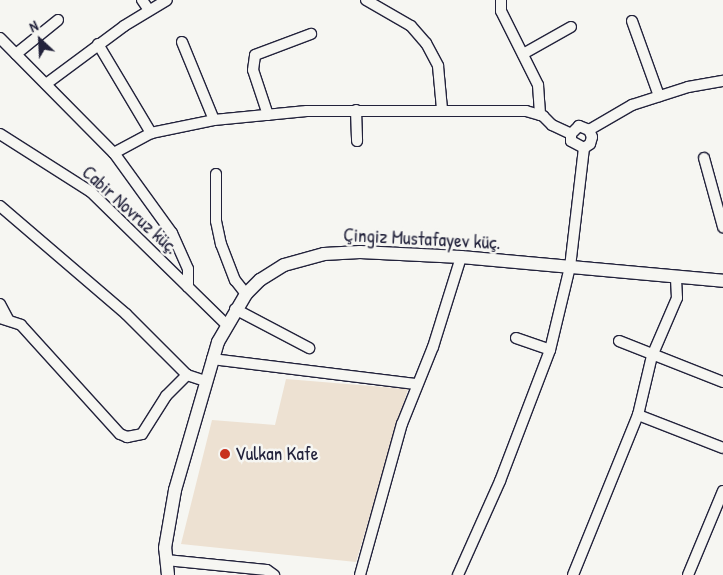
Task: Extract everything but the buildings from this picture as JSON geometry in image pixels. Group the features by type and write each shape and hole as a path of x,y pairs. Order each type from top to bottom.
{"street":[{"path":"142,0 149,10"},
{"path":"46,84 98,44 167,0"},
{"path":"366,0 420,34 438,66 442,109"},
{"path":"501,0 501,11 538,85 540,115"},
{"path":"16,54 58,20"},
{"path":"632,21 659,96"},
{"path":"523,54 571,27"},
{"path":"268,115 253,70 255,56 311,34"},
{"path":"0,38 114,153 172,233 188,269 188,287"},
{"path":"182,42 214,120"},
{"path":"98,44 151,132"},
{"path":"589,130 618,111 659,96 723,81"},
{"path":"114,153 151,132 214,120 356,110 442,109 526,110 540,115 571,134 573,144 584,148"},
{"path":"356,110 357,141"},
{"path":"571,134 579,126 589,130"},
{"path":"458,575 500,481 550,350 570,267 584,148 592,140 589,130"},
{"name":"Cabir Novruz küç.","path":"0,134 91,192 226,324"},
{"path":"704,158 723,227"},
{"path":"216,174 216,221 221,244 234,280 246,294"},
{"path":"0,206 126,314 187,375 206,381"},
{"name":"Çingiz Mustafayev küç.","path":"168,575 166,560 175,490 212,359 226,324 246,294 260,280 284,265 318,256 360,252 461,257 723,281"},
{"path":"360,575 402,424 443,318 461,257"},
{"path":"573,575 638,416 652,356 677,298 676,277"},
{"path":"0,304 4,318 21,325 120,434 127,437 142,434 166,396 187,375"},
{"path":"235,309 309,348"},
{"path":"516,338 550,350"},
{"path":"619,341 652,356 723,382"},
{"path":"212,359 418,384"},
{"path":"638,416 723,448"},
{"path":"688,575 723,491"},
{"path":"166,560 267,570 274,575"}],"shaded area":[{"path":"286,379 408,389 356,562 181,544 212,420 275,425"}],"place":[{"name":"Vulkan Kafe","path":"225,454"}]}
